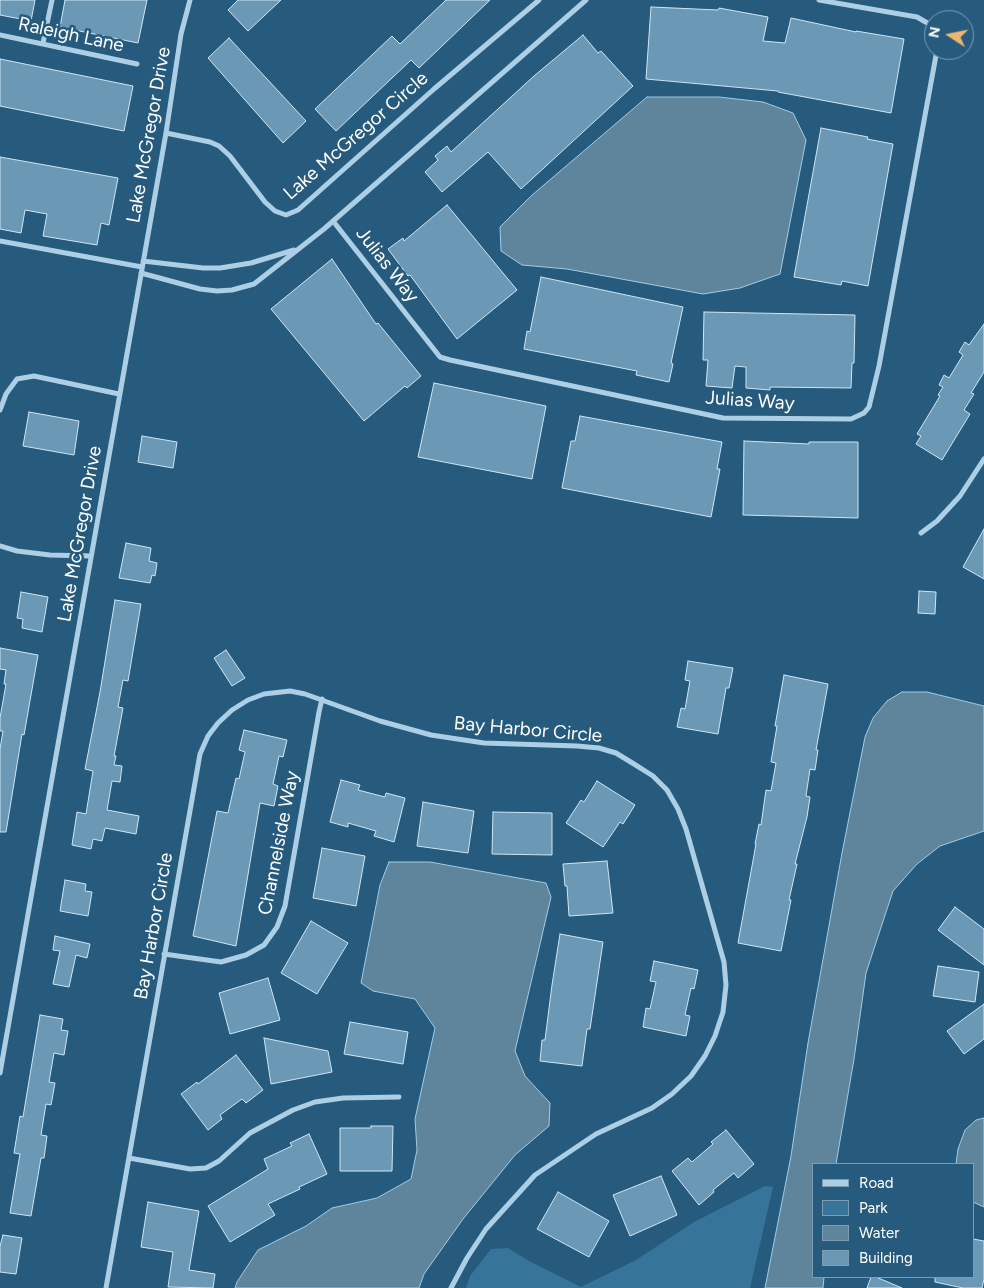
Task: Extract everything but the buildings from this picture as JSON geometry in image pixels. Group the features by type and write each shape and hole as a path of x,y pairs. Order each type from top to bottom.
{"street":[{"path":"43,43 52,0"},
{"name":"Lake McGregor Drive","path":"0,1073 166,133 181,34 190,0"},
{"name":"Lake McGregor Circle","path":"166,133 210,142 219,146 230,156 266,202 275,210 286,215 298,210 539,0"},
{"name":"Julias Way","path":"142,267 200,289 232,290 254,284 333,221 586,0"},
{"path":"819,0 917,18 924,22"},
{"name":"Raleigh Lane","path":"0,35 136,64"},
{"name":"Julias Way","path":"333,221 440,357 723,418 851,419 864,413 869,407 879,366 935,60"},
{"name":"Julias Way","path":"0,241 142,267 220,268 251,263 282,255 299,248"},
{"path":"0,410 6,394 17,379 34,376 120,394"},
{"path":"921,533 938,521 960,496 984,459"},
{"path":"0,546 17,551 50,555 91,556"},
{"name":"Bay Harbor Circle","path":"106,1288 200,754 208,736 232,710 248,700 264,694 290,691 322,699 380,721 451,739 484,744 599,748 616,753 647,772 667,790 680,814 724,962 726,985 722,1012 715,1036 705,1056 691,1076 672,1094 652,1108 596,1134 535,1175 486,1229 450,1288"},
{"name":"Channelside Way","path":"164,954 221,962 246,956 264,945 277,927 285,906 322,699"},
{"path":"129,1158 190,1169 206,1168 219,1161 250,1133 293,1110 315,1102 343,1098 399,1098"}],"green space":[{"path":"765,1186 773,1187 750,1288 466,1288 470,1276 491,1249 508,1248 529,1261 581,1287 636,1260 694,1222"}],"water":[{"path":"647,97 719,97 763,102 793,113 806,140 780,274 740,288 703,294 567,269 522,265 501,251 500,227 531,196"},
{"path":"902,692 927,692 984,706 984,831 940,846 917,864 893,891 866,973 836,1163 812,1163 812,1278 824,1278 823,1288 765,1288 791,1156 808,1043 865,737 873,718 887,701"},
{"path":"389,862 430,862 546,883 551,897 515,1051 525,1076 550,1103 549,1126 515,1155 463,1219 424,1274 419,1288 235,1288 258,1250 306,1226 332,1208 377,1198 411,1179 417,1150 415,1119 435,1028 415,999 373,991 361,983 380,885"},
{"path":"984,1118 984,1207 974,1202 974,1163 956,1163 958,1149 965,1130 976,1120"}]}
